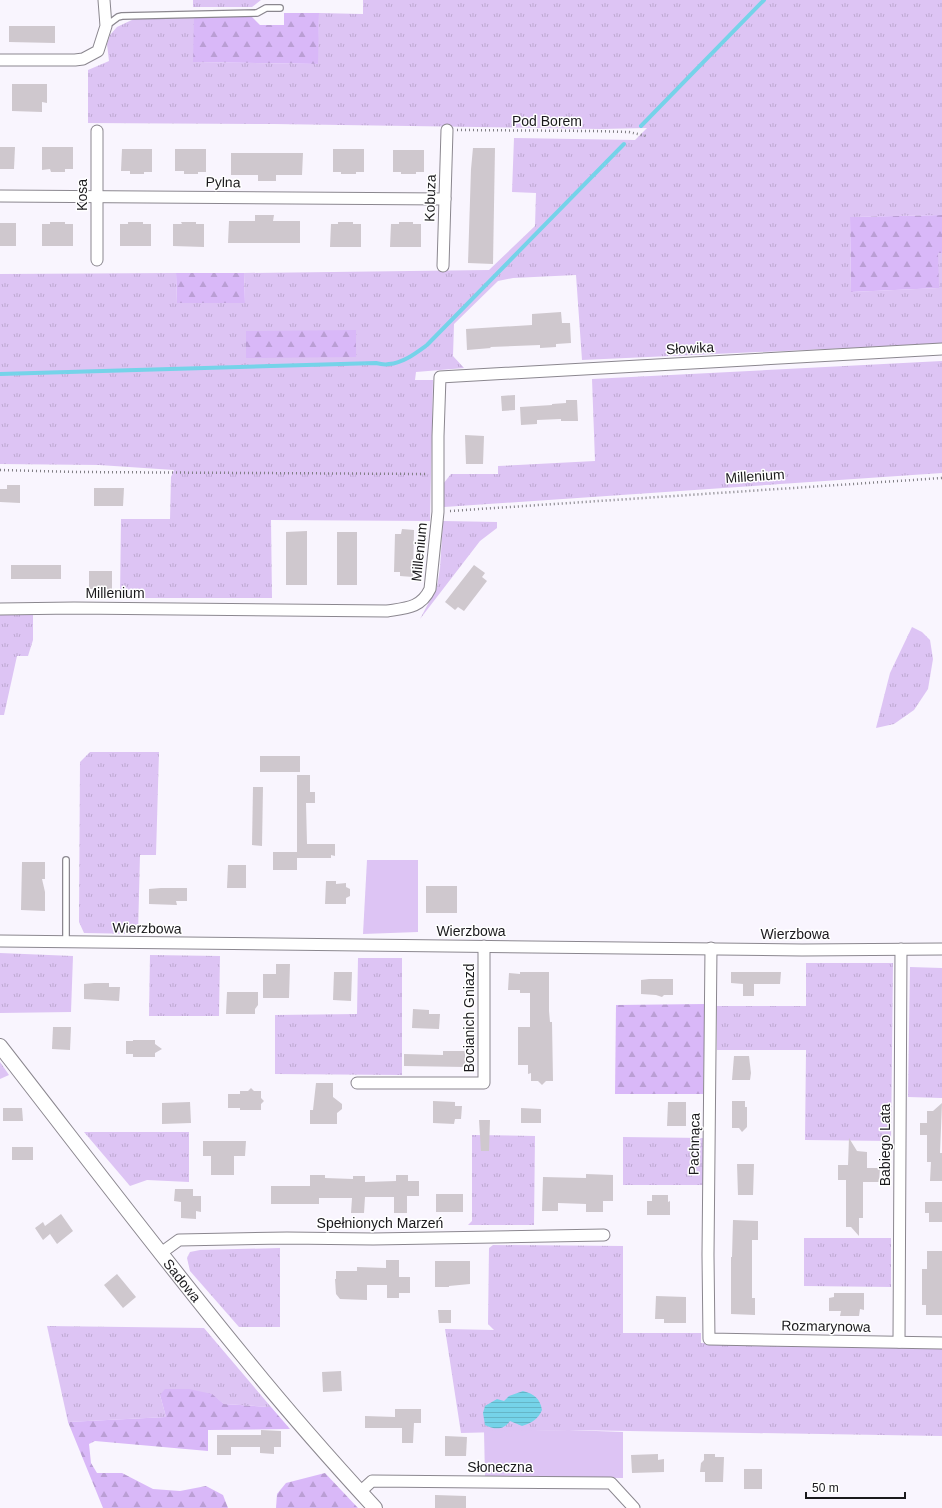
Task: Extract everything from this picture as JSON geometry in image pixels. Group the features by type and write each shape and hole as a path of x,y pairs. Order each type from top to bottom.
{"street":[{"path":"0,60 75,60 83,59 98,51 106,26 104,0"},
{"name":"Kobuza","path":"444,266 448,130"},
{"name":"Kosa","path":"97,131 97,260"},
{"name":"Pylna","path":"0,196 96,195 445,199"},
{"name":"Słowika","path":"438,474 440,377 942,349"},
{"path":"438,474 438,512"},
{"name":"Millenium","path":"0,609 387,610 408,608 421,602 426,597 430,589 438,512"},
{"name":"Wierzbowa","path":"0,941 802,950 942,949"},
{"name":"Bocianich Gniazd","path":"357,1083 484,1082 484,946"},
{"name":"Pachnąca","path":"709,1340 708,1255 711,948"},
{"name":"Babiego Lata","path":"899,1342 901,949"},
{"name":"Sadowa","path":"0,1046 244,1358 292,1415 375,1508"},
{"name":"Spełnionych Marzeń","path":"161,1253 179,1240 287,1238 373,1239 604,1235"},
{"name":"Rozmarynowa","path":"709,1340 942,1342"},
{"name":"Słoneczna","path":"360,1492 372,1481 611,1483 634,1508"}],"lane":[{"path":"106,26 118,17 122,16 257,12 266,8 280,8"},
{"path":"66,860 66,942"}],"path":[{"name":"Pod Borem","path":"448,130 629,132 646,136"},
{"path":"0,470 77,472 438,474"},
{"name":"Millenium","path":"438,512 942,478"}],"green space":[{"path":"193,0 261,0 252,7 193,7"},
{"path":"363,0 942,0 942,215 850,217 851,292 938,288 938,253 942,253 942,343 582,360 576,275 513,278 498,281 454,324 453,356 464,368 416,372 415,380 433,380 430,521 271,520 272,598 120,598 121,519 170,519 171,477 174,470 99,465 0,464 0,274 176,273 177,303 245,303 244,273 489,270 535,226 536,193 512,192 514,138 635,140 647,128 600,129 88,123 88,70 109,61 107,44 110,35 117,27 134,19 194,17 194,62 317,64 319,13 363,14"},
{"path":"284,13 319,13 318,64 193,62 194,17 252,17 260,25 284,25"},
{"path":"942,215 942,253 938,253 939,288 851,292 850,217"},
{"path":"176,273 244,273 245,303 177,303"},
{"path":"356,330 356,357 246,358 246,331"},
{"path":"942,361 942,473 444,507 443,484 451,474 498,474 498,466 595,461 592,379"},
{"path":"443,521 497,522 497,528 480,541 420,619 437,587 440,568"},
{"path":"0,615 33,615 33,640 28,656 17,656 4,715 0,715"},
{"path":"912,627 922,632 930,640 933,659 928,689 914,710 894,724 876,728 890,673"},
{"path":"90,752 159,752 156,855 140,855 138,934 84,933 79,922 80,762"},
{"path":"367,860 418,860 418,932 363,934"},
{"path":"0,953 73,956 71,1012 0,1013"},
{"path":"150,955 220,956 219,1016 149,1016"},
{"path":"358,958 402,958 402,1075 275,1074 275,1015 357,1014"},
{"path":"806,963 893,963 891,1141 805,1140 806,1050 717,1050 717,1006 806,1006"},
{"path":"910,967 942,968 942,1098 908,1097"},
{"path":"705,1004 703,1094 615,1094 616,1005"},
{"path":"0,1062 9,1075 0,1079"},
{"path":"84,1132 189,1132 189,1182 147,1180 130,1186"},
{"path":"472,1135 535,1136 534,1225 468,1225 472,1221"},
{"path":"623,1137 704,1138 703,1185 623,1185"},
{"path":"804,1238 891,1238 891,1287 804,1286"},
{"path":"493,1245 623,1246 623,1333 701,1333 701,1343 942,1347 942,1436 569,1430 461,1433 445,1329 494,1330 488,1324 489,1248"},
{"path":"280,1248 280,1327 239,1327 190,1271 187,1258 190,1252 200,1250"},
{"path":"47,1326 204,1328 271,1407 224,1404 211,1394 160,1395 166,1417 68,1422"},
{"path":"165,1389 189,1389 212,1394 224,1404 271,1407 290,1429 208,1430 208,1451 95,1441 89,1444 91,1463 97,1473 122,1473 153,1489 180,1491 206,1486 223,1495 228,1508 103,1508 68,1422 166,1417 160,1395"},
{"path":"569,1430 623,1432 623,1478 485,1477 484,1431"},
{"path":"325,1473 358,1508 276,1508 277,1494 286,1483"}],"water":[{"path":"523,1391 533,1395 540,1402 542,1410 537,1418 522,1426 510,1421 502,1428 492,1428 485,1425 483,1413 485,1406 497,1399 504,1401 509,1396"}],"building":[{"path":"9,26 55,26 55,43 9,42"},
{"path":"12,84 47,84 47,103 42,102 42,112 12,111"},
{"path":"0,147 15,147 14,169 0,169"},
{"path":"42,147 73,147 73,169 65,169 65,172 51,172 50,169 42,170"},
{"path":"473,148 495,148 493,264 468,263"},
{"path":"122,149 152,149 152,172 144,172 144,174 130,174 130,171 121,171"},
{"path":"175,149 206,149 206,172 198,172 198,174 184,174 184,171 175,171"},
{"path":"333,149 364,149 364,172 356,172 356,174 341,174 341,172 333,172"},
{"path":"393,150 424,150 424,172 416,172 416,174 401,174 401,172 393,172"},
{"path":"231,153 303,153 302,175 276,175 276,181 258,181 258,175 231,175"},
{"path":"255,215 274,215 273,221 300,221 300,243 228,243 229,221 255,221"},
{"path":"50,222 65,222 65,224 73,224 73,246 42,246 42,224 50,224"},
{"path":"128,222 143,222 143,224 151,224 151,246 120,246 120,224 128,224"},
{"path":"181,222 196,222 196,224 204,224 204,247 173,246 173,224 182,224"},
{"path":"338,222 353,222 353,224 361,224 361,247 330,247 331,224 338,224"},
{"path":"399,222 413,222 413,224 421,224 421,247 390,247 391,224 399,224"},
{"path":"0,223 16,223 16,246 0,246"},
{"path":"561,312 562,323 570,323 571,343 556,344 556,347 540,348 540,345 490,347 491,348 467,350 466,329 532,325 532,314"},
{"path":"515,395 515,410 502,411 501,396"},
{"path":"566,400 577,400 578,421 561,421 561,419 537,420 537,424 521,425 520,407 566,403"},
{"path":"465,435 484,436 483,464 466,464"},
{"path":"7,485 20,485 20,503 0,502 0,489 7,489"},
{"path":"94,488 124,488 123,506 94,506"},
{"path":"402,529 414,530 413,577 400,576 400,572 394,572 395,534 401,534"},
{"path":"307,531 307,585 286,585 286,532"},
{"path":"337,532 357,532 357,585 337,585"},
{"path":"11,565 61,565 61,579 11,579"},
{"path":"474,565 485,573 482,577 487,581 464,611 458,607 455,610 445,602"},
{"path":"89,571 112,571 112,589 89,589"},
{"path":"260,756 300,756 300,772 260,772"},
{"path":"297,775 310,775 310,792 315,792 315,803 306,803 307,844 335,844 335,856 331,855 331,858 297,858 297,870 273,870 273,852 297,852"},
{"path":"253,787 263,787 262,846 252,845"},
{"path":"22,862 45,862 45,879 42,879 45,892 45,911 21,910"},
{"path":"228,865 246,865 246,888 227,888"},
{"path":"326,881 336,881 336,884 346,883 346,887 350,889 350,896 346,898 346,904 325,904"},
{"path":"426,886 457,886 457,913 426,913"},
{"path":"187,888 187,901 176,901 177,905 149,904 149,889"},
{"path":"276,964 290,964 289,998 263,998 263,974 276,974"},
{"path":"334,972 352,972 351,1001 333,1000"},
{"path":"520,972 549,972 549,1011 550,1022 552,1022 553,1081 546,1081 542,1085 538,1081 531,1081 531,1073 528,1074 528,1065 518,1065 518,1027 530,1027 530,993 520,993 520,990 508,990 509,973 520,974"},
{"path":"731,972 781,972 780,984 754,984 754,996 743,996 743,984 731,983"},
{"path":"673,979 673,995 664,995 662,997 641,994 641,980"},
{"path":"109,983 109,987 120,987 119,1001 84,999 84,984"},
{"path":"227,992 258,992 258,1005 255,1009 255,1014 226,1014"},
{"path":"413,1009 429,1010 429,1014 440,1014 439,1029 412,1028"},
{"path":"53,1027 71,1027 70,1050 52,1049"},
{"path":"155,1040 155,1044 162,1049 155,1053 155,1057 133,1057 133,1054 126,1054 126,1041"},
{"path":"443,1051 465,1051 465,1067 404,1066 404,1054 443,1055"},
{"path":"734,1056 749,1056 751,1073 750,1080 732,1080"},
{"path":"316,1083 333,1083 333,1097 342,1104 342,1109 337,1113 337,1124 310,1124 310,1110 313,1110"},
{"path":"251,1088 254,1091 261,1091 261,1098 264,1101 261,1104 261,1110 240,1110 240,1108 228,1108 228,1094 240,1094 240,1091 248,1091"},
{"path":"433,1101 455,1102 455,1106 462,1106 461,1119 455,1119 454,1124 433,1123"},
{"path":"732,1101 745,1101 745,1107 747,1107 747,1127 742,1132 739,1128 732,1128"},
{"path":"190,1102 191,1123 162,1124 162,1103"},
{"path":"668,1102 686,1102 686,1126 667,1126"},
{"path":"942,1103 940,1153 942,1153 942,1181 930,1181 931,1162 927,1162 927,1135 920,1135 920,1123 927,1123 927,1111 933,1111"},
{"path":"3,1108 22,1108 23,1121 3,1121"},
{"path":"521,1108 541,1109 541,1123 521,1123"},
{"path":"479,1120 490,1120 489,1151 481,1151"},
{"path":"849,1138 857,1151 867,1152 867,1168 880,1168 879,1182 863,1182 863,1218 859,1218 859,1236 851,1227 846,1227 846,1180 838,1180 838,1165 848,1165"},
{"path":"203,1141 246,1141 245,1156 234,1156 234,1175 211,1175 211,1156 203,1156"},
{"path":"12,1147 33,1147 33,1160 12,1160"},
{"path":"737,1164 754,1164 753,1195 738,1195"},
{"path":"586,1174 613,1175 613,1201 603,1201 603,1212 586,1212 586,1204 558,1203 558,1211 542,1211 543,1177 586,1178"},
{"path":"310,1175 325,1175 325,1178 353,1179 353,1176 365,1176 365,1182 396,1181 396,1175 408,1175 408,1181 419,1181 419,1196 407,1196 407,1213 394,1213 394,1197 365,1197 364,1213 351,1213 352,1198 319,1198 319,1204 271,1204 271,1186 310,1186"},
{"path":"175,1189 193,1189 193,1196 201,1196 201,1212 196,1211 196,1219 181,1218 181,1202 174,1201"},
{"path":"436,1194 463,1194 463,1212 436,1212"},
{"path":"652,1195 668,1195 668,1202 670,1201 670,1215 647,1215 647,1201 652,1201"},
{"path":"925,1202 942,1202 942,1222 929,1222 929,1213 925,1213"},
{"path":"61,1214 73,1231 57,1244 50,1234 43,1240 35,1228 43,1222 45,1226"},
{"path":"733,1220 758,1221 758,1240 752,1240 752,1298 755,1298 755,1315 731,1314 731,1257"},
{"path":"927,1251 942,1251 942,1315 926,1315 926,1305 922,1305 922,1269 927,1269"},
{"path":"386,1260 399,1260 399,1277 410,1277 410,1293 399,1293 399,1298 387,1298 387,1285 367,1285 367,1300 340,1299 336,1294 336,1271 357,1271 357,1267 386,1268"},
{"path":"435,1261 470,1261 470,1284 435,1287"},
{"path":"117,1274 136,1297 123,1308 104,1285"},
{"path":"834,1293 864,1293 864,1310 860,1309 859,1316 840,1316 841,1311 829,1311 829,1298 834,1297"},
{"path":"656,1296 686,1297 686,1323 664,1323 664,1319 655,1319"},
{"path":"438,1310 451,1310 451,1323 439,1323"},
{"path":"341,1371 342,1391 323,1392 322,1372"},
{"path":"395,1409 421,1409 421,1423 414,1423 413,1443 402,1443 402,1428 365,1428 365,1416 395,1417"},
{"path":"261,1430 281,1431 281,1447 274,1447 274,1454 260,1453 260,1447 231,1447 231,1455 217,1455 217,1435 261,1435"},
{"path":"445,1436 467,1437 466,1456 445,1456"},
{"path":"658,1454 658,1460 664,1459 664,1472 632,1473 631,1455"},
{"path":"704,1454 715,1454 715,1457 724,1457 723,1482 705,1482 705,1472 700,1472 701,1463 704,1460"},
{"path":"744,1469 762,1469 762,1489 744,1489"},
{"path":"435,1495 466,1496 466,1508 435,1508"}],"waterway":[{"path":"641,126 764,0"},
{"path":"0,374 376,363 386,364 399,362 427,345 624,144"}]}
